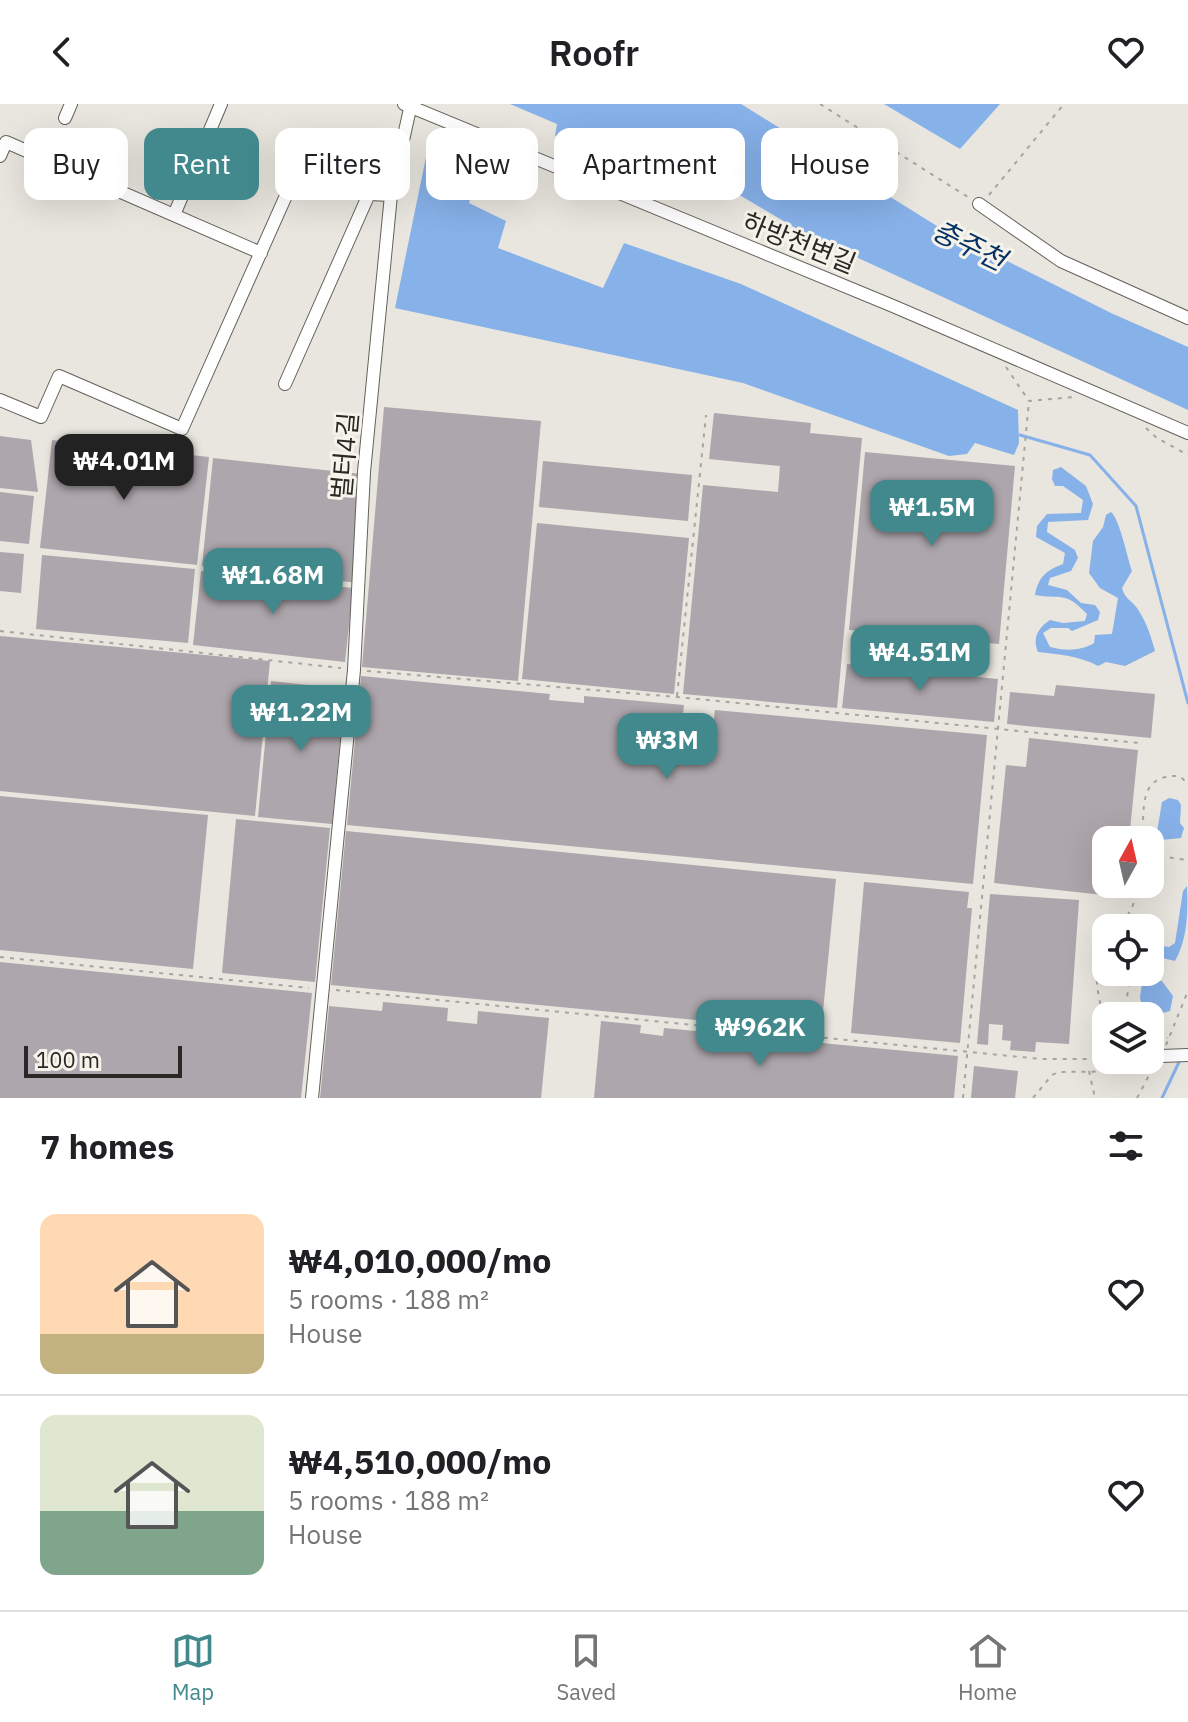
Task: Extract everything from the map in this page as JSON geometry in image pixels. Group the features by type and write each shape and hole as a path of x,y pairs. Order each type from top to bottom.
{"street":[{"path":"65,118 71,104"},
{"path":"174,215 221,104"},
{"name":"벌터4길","path":"404,128 408,105"},
{"name":"하방천변길","path":"408,105 995,349 1188,433"},
{"path":"0,156 6,142 261,253"},
{"path":"0,400 41,417 59,376 182,429 284,200"},
{"path":"285,384 366,200"},
{"name":"벌터4길","path":"312,1098 354,670 364,472 391,200"},
{"path":"979,204 1061,261 1188,318"},
{"path":"1164,1056 1184,1055"}],"path":[{"path":"820,104 979,204 998,187 1064,104"},
{"path":"963,1098 1029,401 995,349"},
{"path":"1029,401 1098,396"},
{"path":"677,697 706,415"},
{"path":"1142,425 1157,438 1188,455"},
{"path":"0,631 354,670 677,697 1139,743"},
{"path":"1143,826 1147,790 1153,780 1163,775 1180,776 1188,784"},
{"path":"1164,857 1188,860"},
{"path":"0,957 1041,1059 1092,1059"},
{"path":"1164,1036 1169,1039 1188,991"},
{"path":"1088,1070 1095,1098"},
{"path":"1033,1098 1052,1075 1088,1070 1149,1071 1137,1098"}],"water":[{"name":"충주천","path":"510,104 741,104 780,128 761,128 761,200 895,200 937,226 1111,313 1188,347 1188,410 804,233 745,198 745,128 556,128 557,124"},
{"path":"884,104 1000,104 960,149"},
{"path":"426,157 426,200 470,200 469,203 506,221 498,248 603,288 624,243 741,284 1018,410 1019,443 1014,455 975,443 967,454 949,456 743,383 395,308"},
{"path":"1061,467 1086,486 1093,504 1088,520 1048,522 1047,532 1075,550 1078,558 1071,571 1050,578 1048,585 1067,590 1081,603 1095,605 1100,612 1098,620 1072,631 1068,628 1051,628 1043,633 1050,647 1067,650 1089,646 1094,643 1095,635 1112,634 1118,598 1100,588 1089,573 1093,541 1103,527 1106,515 1111,512 1120,530 1132,571 1122,588 1143,618 1155,651 1125,666 1106,662 1098,666 1076,658 1038,652 1036,647 1037,634 1050,620 1063,623 1085,621 1087,614 1068,599 1035,595 1044,575 1063,564 1065,553 1036,537 1037,526 1047,514 1081,513 1083,500 1063,486 1055,486 1053,470"},
{"path":"1169,798 1178,800 1181,805 1180,823 1184,828 1181,838 1164,840 1164,826 1158,826 1162,802"},
{"path":"1187,886 1185,934 1175,961 1164,958 1164,946 1175,943 1183,891"},
{"path":"1164,984 1173,996 1170,1011 1164,1013 1164,1002 1141,1002 1142,986"}],"building":[{"path":"384,407 541,421 518,681 362,667"},
{"path":"714,413 811,423 810,433 862,438 837,708 683,694 703,485 778,492 780,466 709,459"},
{"path":"0,436 31,440 38,492 0,488"},
{"path":"52,440 209,457 197,565 40,548"},
{"path":"865,452 1015,466 999,644 849,630"},
{"path":"213,458 371,475 359,583 202,566"},
{"path":"543,461 692,475 688,521 539,507"},
{"path":"0,492 34,496 29,544 0,541"},
{"path":"537,523 689,538 674,694 522,679"},
{"path":"0,552 24,554 21,593 0,591"},
{"path":"42,555 195,569 188,643 36,629"},
{"path":"201,571 353,588 345,662 193,645"},
{"path":"0,636 270,661 255,816 0,791"},
{"path":"847,664 998,679 994,722 842,708"},
{"path":"361,676 550,694 549,700 584,703 584,696 684,705 682,723 713,726 715,710 987,735 973,884 347,825"},
{"path":"271,681 345,689 332,824 258,817"},
{"path":"1056,685 1155,694 1151,738 1007,724 1010,692 1054,696"},
{"path":"1029,738 1138,750 1130,826 1092,826 1092,894 994,883 1006,765 1026,767"},
{"path":"0,796 208,815 193,969 0,950"},
{"path":"236,819 330,828 315,982 222,973"},
{"path":"346,831 836,879 821,1032 331,985"},
{"path":"864,882 969,892 967,908 972,908 960,1043 851,1033"},
{"path":"990,894 1079,900 1069,1044 1036,1042 1035,1052 1010,1050 1011,1041 1002,1040 1003,1025 989,1024 988,1045 977,1044"},
{"path":"0,962 312,993 301,1098 0,1098"},
{"path":"383,1002 448,1008 447,1021 477,1024 478,1011 549,1018 541,1098 320,1098 329,1006 382,1011"},
{"path":"601,1021 641,1025 640,1033 663,1036 664,1028 958,1056 954,1098 594,1098"},
{"path":"974,1066 1018,1071 1015,1098 971,1098"}],"waterway":[{"path":"1020,435 1090,455 1136,506 1188,703"},
{"path":"1162,1098 1180,1060"}]}
